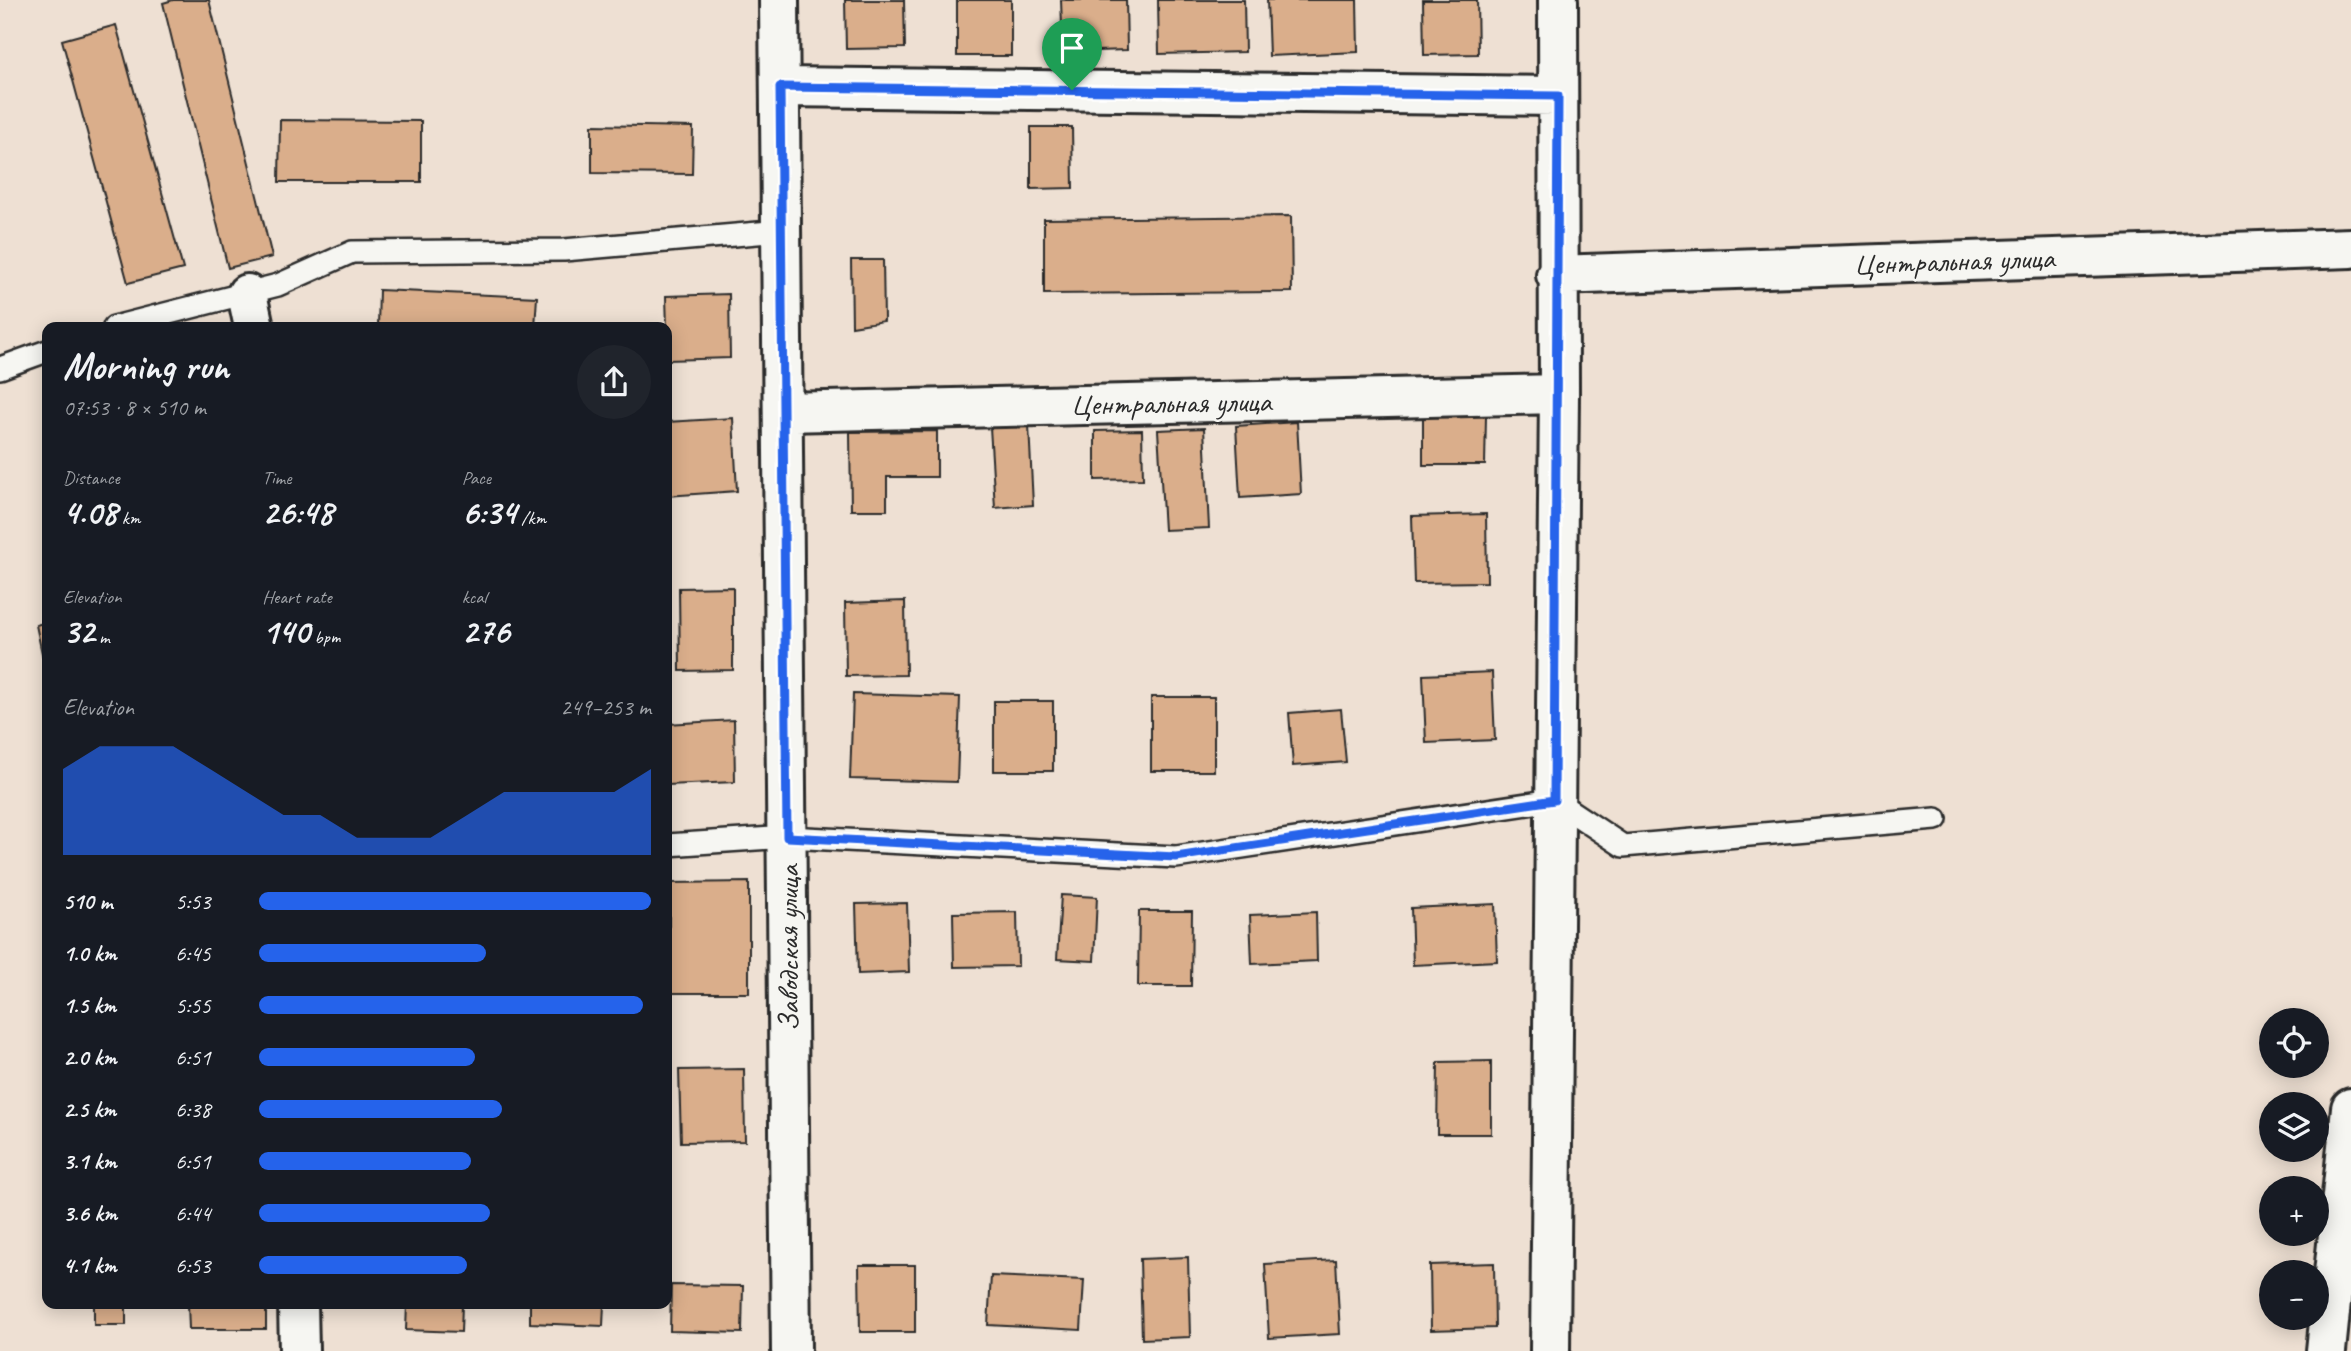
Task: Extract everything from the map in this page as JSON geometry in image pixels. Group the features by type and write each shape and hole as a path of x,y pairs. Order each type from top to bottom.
{"street":[{"name":"Заводская улица","path":"779,0 791,1351"},
{"path":"1550,1351 1559,394 1556,275 1558,0"},
{"path":"780,87 1558,96"},
{"name":"Центральная улица","path":"1556,275 2351,248"},
{"name":"Центральная улица","path":"783,412 1559,394"},
{"path":"2326,1351 2351,1108"},
{"path":"298,1309 299,1351"}],"lane":[{"path":"154,322 251,310 278,285 352,252 564,250 781,232"},
{"path":"0,368 42,353"},
{"path":"672,845 787,837 1176,857 1554,800 1623,846 1936,819"}],"building":[{"path":"173,0 209,0 272,257 228,268 163,3"},
{"path":"845,0 904,0 905,48 846,49"},
{"path":"957,0 1011,0 1011,56 957,56"},
{"path":"1061,0 1126,0 1127,50 1063,52"},
{"path":"1158,0 1244,0 1245,52 1159,54"},
{"path":"1267,0 1357,0 1358,52 1269,56"},
{"path":"1423,0 1477,0 1478,54 1424,55"},
{"path":"116,25 183,269 128,283 62,40"},
{"path":"280,120 421,121 421,182 279,182"},
{"path":"592,125 693,127 692,174 592,173"},
{"path":"1031,127 1072,127 1073,188 1031,189"},
{"path":"1291,216 1292,292 1044,294 1044,219"},
{"path":"851,260 883,260 884,321 852,326"},
{"path":"379,290 537,297 535,322 378,322"},
{"path":"729,294 730,358 672,360 672,322 667,322 666,296"},
{"path":"1423,415 1486,416 1485,465 1423,465"},
{"path":"733,418 737,491 672,496 672,422"},
{"path":"1297,422 1301,494 1240,498 1236,426"},
{"path":"1029,425 1033,505 995,508 990,427"},
{"path":"1204,428 1209,528 1164,530 1158,430"},
{"path":"1142,430 1143,479 1095,480 1095,431"},
{"path":"937,431 937,477 887,477 887,510 851,510 850,432"},
{"path":"1486,514 1487,582 1414,583 1412,516"},
{"path":"733,587 733,670 680,671 679,588"},
{"path":"905,601 906,675 846,676 845,603"},
{"path":"42,623 42,654 36,625"},
{"path":"1492,672 1495,740 1426,743 1423,675"},
{"path":"853,694 960,697 957,782 850,779"},
{"path":"1151,697 1214,697 1214,771 1151,771"},
{"path":"994,701 1053,701 1053,771 994,771"},
{"path":"1341,709 1346,762 1293,766 1289,713"},
{"path":"734,720 735,782 672,785 672,724"},
{"path":"749,882 749,993 672,993 672,883"},
{"path":"1061,895 1097,897 1094,961 1057,959"},
{"path":"907,903 909,972 858,974 856,904"},
{"path":"1495,904 1497,961 1413,965 1411,908"},
{"path":"1139,911 1192,911 1191,986 1138,986"},
{"path":"1017,912 1018,966 954,967 953,913"},
{"path":"1316,912 1317,961 1252,964 1250,915"},
{"path":"1491,1061 1491,1134 1437,1134 1438,1062"},
{"path":"744,1069 745,1141 681,1142 679,1070"},
{"path":"1188,1257 1190,1337 1142,1339 1140,1259"},
{"path":"1336,1260 1340,1334 1269,1338 1265,1264"},
{"path":"1494,1263 1495,1328 1431,1330 1430,1265"},
{"path":"859,1265 915,1265 915,1332 860,1332"},
{"path":"991,1276 1084,1280 1081,1330 988,1325"},
{"path":"672,1285 743,1286 742,1333 670,1331"},
{"path":"94,1309 126,1309 126,1325 94,1325"},
{"path":"188,1309 266,1309 266,1329 189,1329"},
{"path":"407,1309 462,1309 461,1332 406,1330"},
{"path":"530,1309 604,1309 603,1326 530,1323"}],"route":[{"path":"780,87 1072,90 1558,96 1556,275 1559,394 1554,800 1176,857 787,837 780,87"}]}
